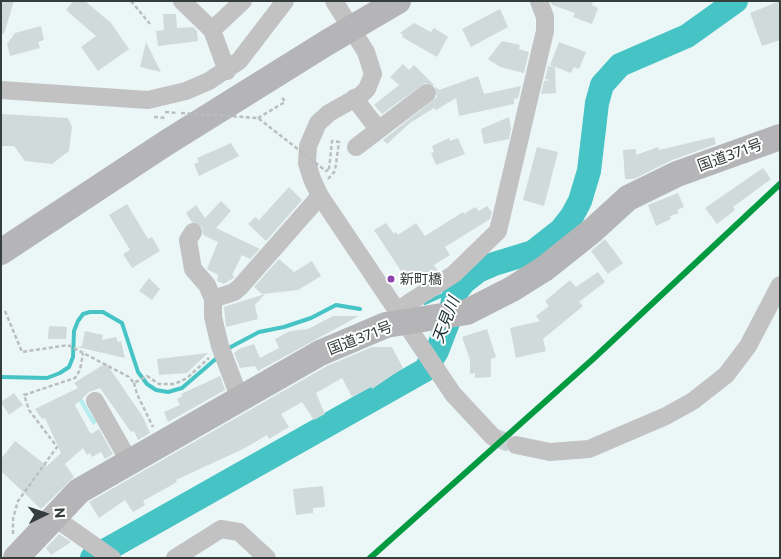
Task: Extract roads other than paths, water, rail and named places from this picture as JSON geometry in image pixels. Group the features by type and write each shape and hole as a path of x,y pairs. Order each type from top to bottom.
{"highway":[{"path":"1,252 166,143 351,28 398,1"},
{"name":"国道371号","path":"10,556 55,518 79,491 320,353 403,318 467,312 512,289 544,269 628,198 677,174 780,137"}],"street":[{"path":"182,1 212,30 227,71"},
{"path":"212,30 243,1"},
{"path":"1,90 148,100 186,91 227,71 239,61 285,1"},
{"path":"334,1 366,52 372,74 367,89 329,113 318,123 308,146 307,164 453,394 493,437"},
{"path":"403,318 408,304 454,274 498,231 545,31 545,18 539,1"},
{"path":"356,147 428,93"},
{"path":"354,98 378,129"},
{"path":"213,299 234,292 240,287 323,189"},
{"path":"193,232 188,240 193,269 207,285 213,299 219,353 240,399"},
{"path":"516,445 550,452 589,449 666,416 693,401 732,368 748,346 780,285"},
{"path":"95,401 130,461"},
{"path":"55,518 112,558"},
{"path":"175,558 221,529 238,532 266,558"}],"waterway":[{"name":"天見川","path":"92,558 425,370 437,351 449,320 454,295 464,282 478,271 494,264 533,252 561,230 572,216 580,201 589,171 597,103 602,85 620,65 687,36 736,1"},
{"path":"425,303 447,293 464,282"},
{"path":"227,349 259,332 284,327 311,318 336,305 360,309"},
{"path":"1,377 47,378 69,367 73,357 74,331 83,314 90,312 103,312 122,323 138,372 147,384 156,390 168,392 182,388 218,357"}],"tunnel":[{"path":"493,437 516,445"}],"place":[{"name":"新町橋","path":"391,279"}]}
